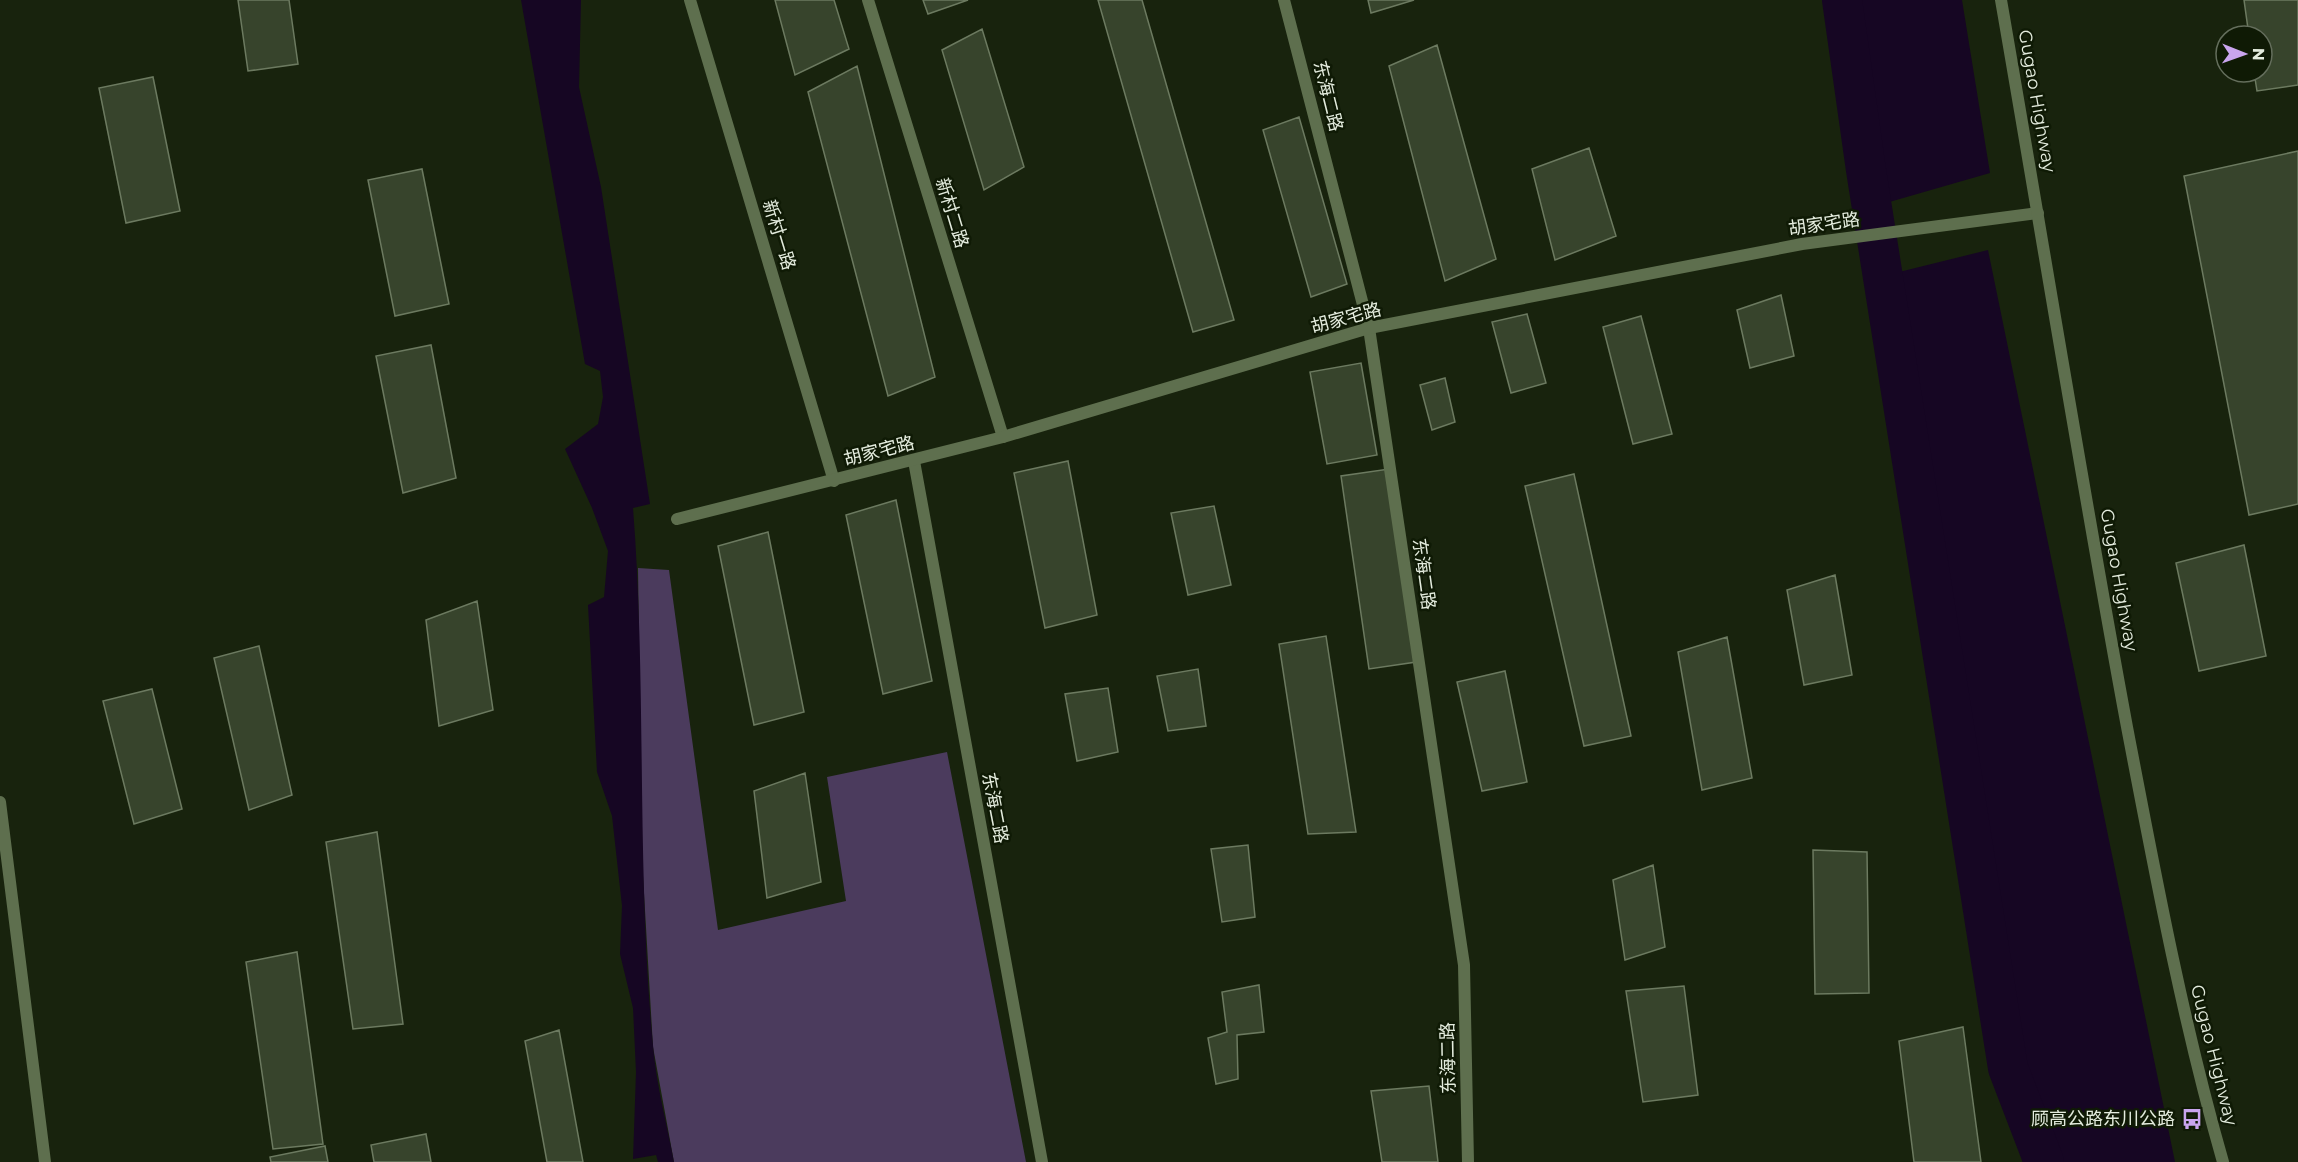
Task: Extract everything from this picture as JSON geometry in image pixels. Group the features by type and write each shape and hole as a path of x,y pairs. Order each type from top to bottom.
{"street":[{"name":"新村一路","path":"690,0 834,481"},
{"name":"新村二路","path":"868,0 1003,437"},
{"name":"东海二路","path":"1284,0 1369,328 1464,965 1468,1162"},
{"name":"Gugao Highway","path":"2001,0 2096,558 2166,929 2188,1032 2223,1162"},
{"name":"胡家宅路","path":"677,519 1003,437 1369,328 1802,244 2038,213"},
{"name":"东海二路","path":"914,461 1042,1162"},
{"path":"0,802 45,1162"}],"shaded area":[{"path":"521,0 581,0 579,87 601,187 650,504 633,508 640,642 645,911 654,1060 674,1162 658,1162 656,1155 633,1159 636,1072 633,1008 620,954 622,906 612,816 597,772 588,605 604,597 608,551 592,508 565,449 598,424 603,397 600,371 585,364"},
{"path":"1844,0 1962,0 1990,173 1872,207"},
{"path":"1988,250 2175,1162 2023,1162 1883,276"},
{"path":"638,568 669,570 718,930 846,901 827,777 947,752 1026,1162 674,1162 653,1047 642,859"}],"building":[{"path":"238,0 289,0 298,64 248,71"},
{"path":"775,0 834,0 849,49 795,75"},
{"path":"923,0 968,0 928,14"},
{"path":"1098,0 1142,0 1234,320 1193,332"},
{"path":"1368,0 1414,0 1371,13"},
{"path":"2244,0 2298,0 2298,85 2257,91 2256,84 2274,84 2274,24 2247,24"},
{"path":"982,29 1024,167 984,190 942,50"},
{"path":"1437,45 1496,259 1445,281 1389,66"},
{"path":"857,66 935,377 888,396 808,92"},
{"path":"153,77 180,211 126,223 99,88"},
{"path":"1299,117 1347,284 1311,297 1263,130"},
{"path":"1589,148 1616,236 1555,260 1532,169"},
{"path":"2298,151 2298,504 2249,515 2184,176"},
{"path":"422,169 449,304 395,316 368,180"},
{"path":"1781,295 1794,356 1750,368 1737,310"},
{"path":"1527,314 1546,383 1511,393 1492,322"},
{"path":"1641,316 1672,434 1633,444 1603,327"},
{"path":"431,345 456,478 403,493 376,356"},
{"path":"1361,363 1377,455 1327,464 1310,372"},
{"path":"1445,378 1455,422 1432,430 1420,385"},
{"path":"1068,461 1097,615 1045,628 1014,473"},
{"path":"1389,469 1416,662 1369,669 1341,476"},
{"path":"1574,474 1631,736 1584,746 1525,486"},
{"path":"896,500 932,681 883,694 846,515"},
{"path":"1214,506 1231,585 1188,595 1171,513"},
{"path":"768,532 804,712 754,725 718,546"},
{"path":"2244,545 2266,656 2199,671 2176,563"},
{"path":"1835,575 1852,675 1804,685 1787,590"},
{"path":"477,601 493,710 439,726 426,620"},
{"path":"1326,636 1356,832 1308,834 1279,644"},
{"path":"1727,637 1752,778 1702,790 1678,652"},
{"path":"259,646 292,795 249,810 214,658"},
{"path":"1198,669 1206,726 1168,731 1157,676"},
{"path":"1505,671 1527,782 1482,791 1457,682"},
{"path":"1108,688 1118,752 1077,761 1065,694"},
{"path":"152,689 182,809 134,824 103,701"},
{"path":"805,773 821,882 767,898 754,791"},
{"path":"377,832 403,1024 353,1029 326,842"},
{"path":"1248,845 1255,917 1222,922 1211,849"},
{"path":"1813,850 1867,852 1869,993 1815,994"},
{"path":"1653,865 1665,947 1625,960 1613,880"},
{"path":"297,952 323,1144 273,1149 246,962"},
{"path":"1259,985 1264,1032 1237,1035 1238,1079 1216,1084 1208,1038 1227,1032 1222,992"},
{"path":"1684,986 1698,1095 1643,1102 1626,991"},
{"path":"1963,1027 1981,1162 1914,1162 1899,1041"},
{"path":"559,1030 583,1162 547,1162 525,1041"},
{"path":"1429,1086 1438,1162 1382,1162 1371,1091"},
{"path":"426,1134 431,1162 374,1162 371,1145"},
{"path":"325,1146 328,1162 271,1162 270,1157"}],"waterway":[{"path":"1842,0 1866,170 2008,1068 2044,1162"}],"place":[{"name":"顾高公路东川公路","path":"2192,1119"}]}
